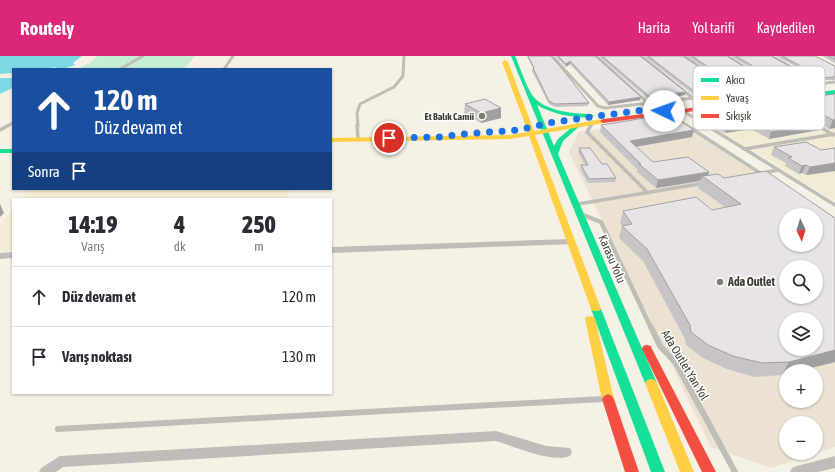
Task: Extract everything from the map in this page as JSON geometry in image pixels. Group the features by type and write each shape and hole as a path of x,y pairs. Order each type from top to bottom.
{"main road":[{"path":"503,56 576,259 658,472"},
{"name":"Karasu Yolu","path":"513,56 687,472"},
{"path":"825,88 835,87"},
{"path":"825,93 835,92"},
{"path":"531,98 543,108 554,112 593,119"},
{"path":"544,128 554,122 663,111 693,106"},
{"path":"663,111 693,110"},
{"path":"332,140 439,137 529,131 579,124 593,119"},
{"path":"554,154 560,140 579,124"},
{"path":"0,146 12,146"},
{"path":"0,151 12,151"},
{"path":"597,255 682,414 709,472"},
{"path":"576,259 608,399 632,472"}],"street":[{"path":"332,250 570,242"},
{"path":"0,256 12,256"},
{"path":"46,472 60,462 496,436 546,451 566,452"},
{"path":"798,472 835,462"}],"lane":[{"path":"122,68 143,56"},
{"path":"225,68 232,56"},
{"path":"358,139 357,113 360,104 394,87 403,76 404,56"},
{"path":"552,56 598,106 608,109 693,99"},
{"path":"596,56 649,104 663,111 768,178"},
{"path":"641,56 693,98"},
{"path":"684,56 698,66"},
{"path":"727,56 743,66"},
{"path":"771,56 789,66"},
{"path":"825,84 835,82"},
{"path":"683,111 693,117"},
{"path":"593,119 588,132 593,139 648,193"},
{"path":"0,130 12,124"},
{"path":"714,130 835,205"},
{"path":"825,130 834,134"},
{"path":"744,149 834,134"},
{"path":"754,175 777,170"},
{"path":"575,204 709,183"},
{"name":"Ada Outlet Yan Yol","path":"580,214 602,222 660,346 676,363 735,472"},
{"path":"58,429 608,399"}],"shaded area":[{"path":"835,97 835,201 719,130 825,130 825,98"},
{"path":"674,119 808,208 779,208 779,252 823,252 823,218 835,226 835,447 823,451 823,416 779,416 779,460 794,460 771,468 711,447 569,152 579,132"},
{"path":"28,190 290,190 287,198 22,198"},
{"path":"12,210 12,250 0,251 0,224"}],"green space":[{"path":"98,56 195,56 185,68 80,68"}],"water":[{"path":"0,56 82,56 73,63 75,65 66,68 12,68 12,73 0,74"},
{"path":"0,78 12,78 12,88 0,94"}],"building":[{"path":"528,56 551,56 589,103 555,104 549,101"},
{"path":"558,56 595,56 641,97 609,102 570,61 566,64"},
{"path":"602,56 640,56 686,92 650,97"},
{"path":"648,56 683,56 698,66 693,66 693,90"},
{"path":"692,56 727,56 743,66 707,66"},
{"path":"736,56 771,56 789,66 753,66"},
{"path":"782,56 815,56 835,66 835,77 825,78 825,66 801,66"},
{"path":"828,56 835,56 835,59"},
{"path":"835,94 835,120 825,116 825,95"},
{"path":"485,99 501,108 481,113 465,104"},
{"path":"670,114 694,130 630,141 653,162 688,157 709,172 658,180 639,164 641,164 601,125"},
{"path":"768,130 784,130 771,132"},
{"path":"806,142 821,150 835,148 835,163 810,167 806,165 802,166 788,158 792,157 774,147"},
{"path":"579,148 590,148 602,164 607,164 616,178 589,179 581,165 588,165"},
{"name":"Ada Outlet","path":"766,171 820,208 779,208 779,252 823,252 823,210 835,218 835,350 823,353 823,312 779,312 779,356 812,356 789,362 762,363 733,356 708,345 691,332 690,325 647,249 622,226 632,224 623,211 696,197 712,210 741,204 702,176 718,174 724,178"}],"traffic: fast":[{"path":"513,56 651,383"},
{"path":"825,93 835,92"},
{"path":"531,98 545,107 559,113 591,116"},
{"path":"554,154 560,140 579,124"},
{"path":"0,151 12,151"},
{"path":"596,309 658,472"}],"traffic: slow":[{"path":"505,62 596,309"},
{"path":"332,140 509,137 603,121"},
{"path":"590,319 608,399"},
{"path":"651,383 687,472"}],"traffic: jam":[{"path":"603,121 693,110"},
{"path":"647,349 709,472"},
{"path":"608,399 632,472"}],"place":[{"name":"Et Balık Camii","path":"482,116"},
{"name":"Ada Outlet","path":"720,282"}],"route":[{"path":"389,138 439,137 498,132 528,129 554,122 593,116 658,108 664,111"}]}
